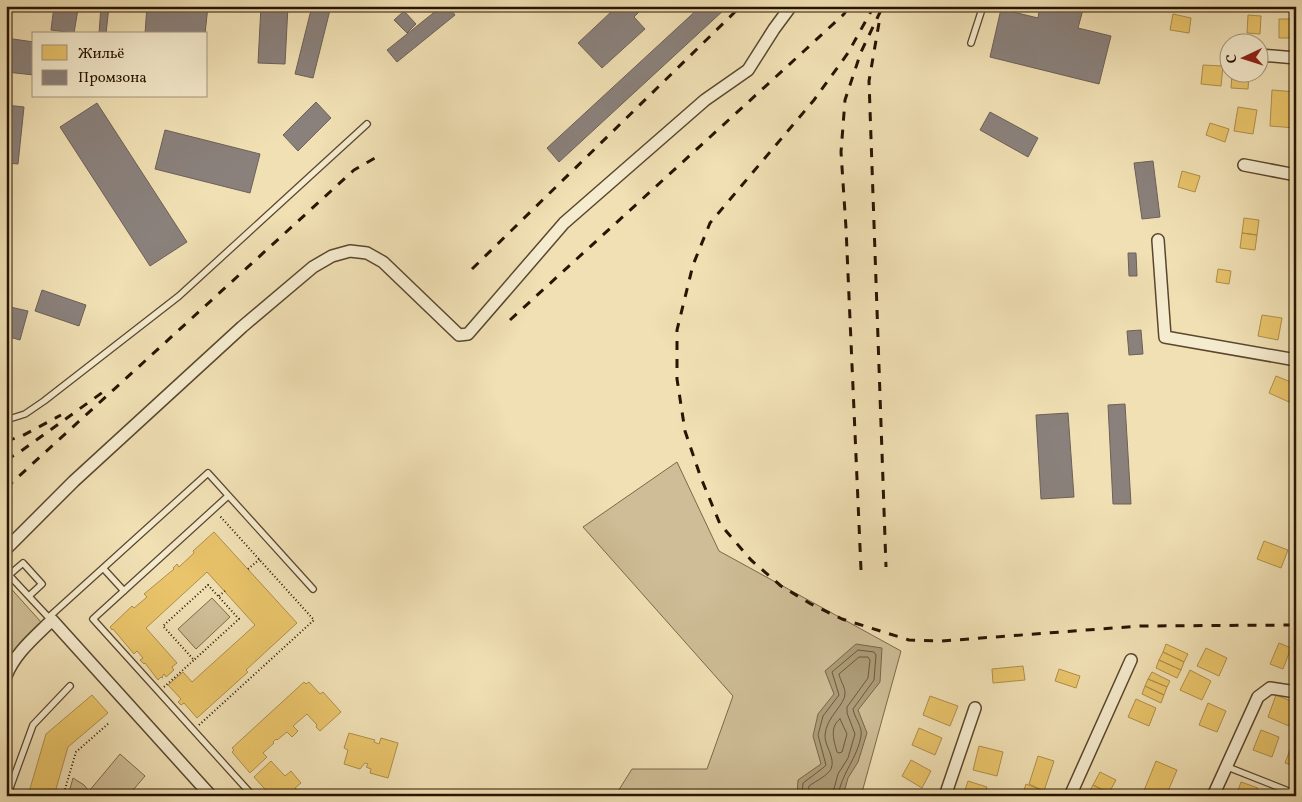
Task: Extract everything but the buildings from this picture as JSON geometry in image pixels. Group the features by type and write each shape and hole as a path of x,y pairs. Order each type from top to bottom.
{"street":[{"path":"6,549 74,481 242,327 313,266 332,256 350,251 367,253 383,262 459,335 468,334 564,223 705,100 748,70 791,6"},
{"path":"1270,56 1296,58"},
{"path":"1244,165 1296,175"},
{"path":"1158,240 1165,337 1296,360"},
{"path":"6,676 10,665 50,618 211,796"},
{"path":"1070,796 1131,660"},
{"path":"1213,796 1258,697 1270,688 1296,692"},
{"path":"945,796 975,708"}],"lane":[{"path":"971,43 983,6"},
{"path":"6,420 26,414 179,296 366,124"},
{"path":"29,596 42,584 22,563 10,576 29,596 50,618 208,473 313,589"},
{"path":"228,496 93,619 253,796"},
{"path":"103,568 124,591"},
{"path":"7,796 33,725 70,686"},
{"path":"1225,766 1296,794"}],"path":[{"path":"193,730 314,620 214,509"},
{"path":"248,569 260,559"},
{"path":"159,692 239,619 208,585 163,626 194,660"},
{"path":"219,596 224,591"},
{"path":"63,796 76,752 109,723"}],"shaded area":[{"path":"677,462 719,551 901,651 861,796 615,796 632,769 707,769 733,696 583,527"},
{"path":"6,583 41,622 6,662"},
{"path":"212,598 230,617 196,649 178,629"},
{"path":"120,754 145,776 128,796 97,796 90,790"},
{"path":"73,778 84,785 93,796 68,796"}],"water":[{"path":"856,644 882,648 880,682 858,710 867,733 858,762 848,778 843,796 797,796 798,780 821,764 813,736 818,714 834,694 825,671"}],"railway":[{"path":"472,269 741,6"},
{"path":"510,320 844,14 849,6"},
{"path":"874,6 848,53 814,100 710,223 693,265 677,330 677,379 685,431 701,478 720,524 751,560 781,586 811,604 842,619 909,640 942,641 1140,626 1296,625"},
{"path":"861,570 841,152 845,100 861,52 883,6"},
{"path":"879,23 869,81 886,567"},
{"path":"6,488 354,170 375,158"},
{"path":"6,460 103,392"},
{"path":"6,441 22,436 61,415"}]}
